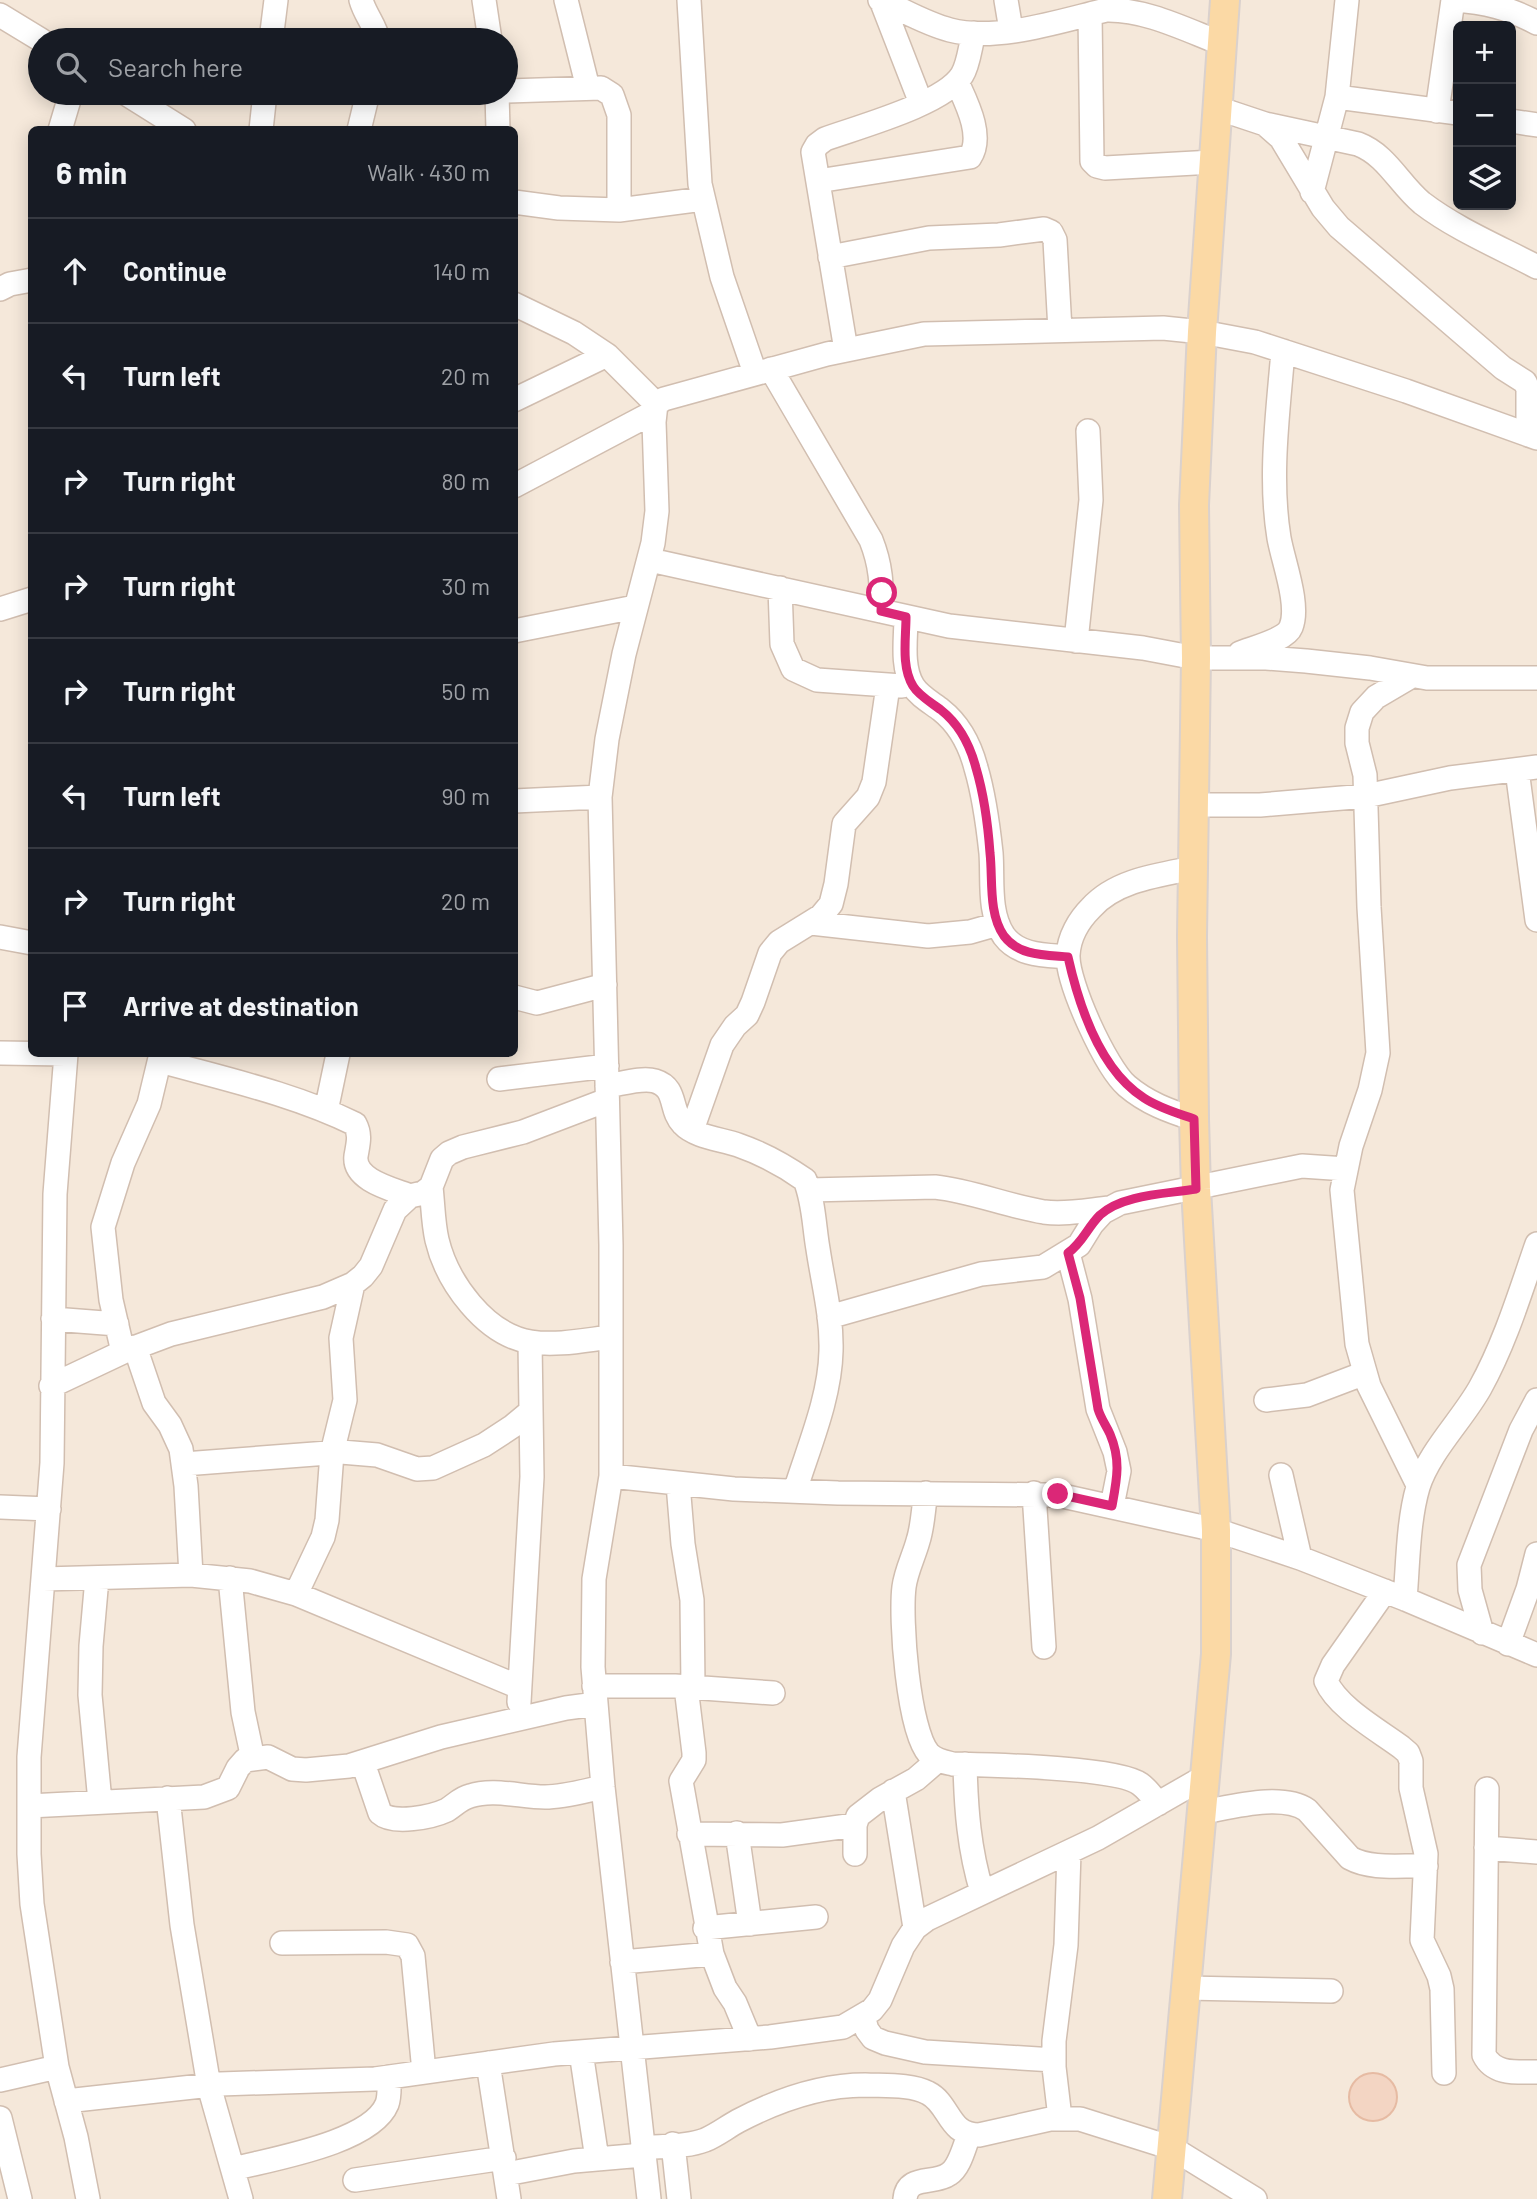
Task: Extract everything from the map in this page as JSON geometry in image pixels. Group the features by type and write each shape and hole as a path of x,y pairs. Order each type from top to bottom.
{"main road":[{"path":"1167,2199 1216,1654 1216,1530 1194,1119 1194,505 1202,332 1225,0"}],"street":[{"path":"272,28 276,0"},
{"path":"361,0 364,12 374,28"},
{"path":"484,0 488,28"},
{"path":"566,0 588,89"},
{"path":"689,0 698,159 703,199 722,277 763,371 871,540 882,574 881,611"},
{"path":"881,0 918,9 949,30 974,33 1011,30 1078,10 1120,9 1223,44"},
{"path":"881,0 921,103"},
{"path":"1006,0 1011,30"},
{"path":"1312,192 1337,97 1346,0"},
{"path":"1337,97 1448,112 1453,0 1475,2 1536,16"},
{"path":"1078,10 1092,161 1105,168 1213,162"},
{"path":"0,15 28,32"},
{"path":"846,350 813,152 825,139 921,103 947,90 964,72 974,33"},
{"path":"818,181 970,157 975,150 972,122 957,82"},
{"path":"518,91 601,88 612,94 619,115 619,210"},
{"path":"61,126 67,105"},
{"path":"137,105 150,119 172,126"},
{"path":"261,126 264,105"},
{"path":"360,126 365,105"},
{"path":"497,105 498,126"},
{"path":"1217,108 1265,124 1373,149 1421,202 1458,226 1537,267"},
{"path":"1516,122 1537,125"},
{"path":"518,484 655,408 664,399 846,350 924,334 1163,328 1237,337 1406,391 1532,437 1525,382 1503,368 1339,227 1312,192 1281,138 1265,124"},
{"path":"518,203 559,208 619,210 703,199"},
{"path":"831,257 929,238 999,235 1044,229 1051,232 1055,240 1060,330"},
{"path":"0,289 28,281"},
{"path":"518,306 575,333 607,355 655,408 657,511 650,560 635,607 616,690 600,797 607,1084 611,1476 594,1579 593,1640 603,1787 649,2199"},
{"path":"1227,658 1275,640 1286,634 1291,627 1292,596 1279,540 1275,489 1283,351"},
{"path":"518,398 607,355"},
{"path":"1076,641 1091,500 1088,431"},
{"path":"650,560 949,626 1143,648 1196,658 1295,659 1370,668 1410,677 1537,678"},
{"path":"780,587 782,644 793,669 817,680 913,687"},
{"path":"0,609 28,600"},
{"path":"518,630 635,607"},
{"path":"906,617 906,660 913,687 955,723 970,748 977,770 986,818 994,909 998,924 1005,937 1016,948 1032,954 1068,957"},
{"path":"1410,677 1376,697 1362,712 1357,728 1357,743 1365,775 1369,908 1378,1053 1370,1090 1357,1123 1342,1190 1357,1344 1369,1386 1418,1485"},
{"path":"692,1130 722,1045 734,1026 747,1015 770,953 779,942 821,916 831,904 844,824 868,797 874,782 888,686"},
{"path":"1195,805 1260,804 1366,796 1450,778 1527,769 1537,920"},
{"path":"518,801 600,797"},
{"path":"1194,868 1142,879 1113,890 1092,906 1078,923 1070,940 1068,957 1074,985 1098,1043 1124,1083 1161,1108 1194,1119"},
{"path":"811,923 928,936 970,932 998,924"},
{"path":"0,937 28,942"},
{"path":"518,998 537,1003 605,985"},
{"path":"0,1053 28,1053"},
{"path":"66,1057 55,1195 52,1463 29,1757 29,1854 32,1904 57,2067 88,2199"},
{"path":"191,1576 184,1464 178,1439 155,1403 117,1324 103,1227 119,1173 149,1104 160,1057 326,1111 355,1124 359,1130 356,1160 358,1168 380,1184 410,1196"},
{"path":"326,1111 337,1057"},
{"path":"499,1079 607,1084 653,1079 671,1091 683,1125 740,1146 781,1165 805,1180 809,1190 829,1317 831,1351 829,1375 794,1491"},
{"path":"607,1084 523,1132 449,1153 442,1159 431,1187 436,1238 441,1253 464,1295 477,1312 502,1332 530,1342 559,1343 611,1337"},
{"path":"829,1317 981,1274 1043,1267 1079,1245 1103,1212 1140,1198 1302,1166 1346,1169"},
{"path":"51,1386 129,1349 189,1328 323,1297 353,1284 371,1266 395,1210 410,1196 423,1193 431,1187"},
{"path":"809,1190 935,1187 1047,1212 1070,1213 1111,1208"},
{"path":"1444,2073 1442,1989 1439,1976 1422,1940 1426,1854 1411,1788 1411,1761 1408,1754 1342,1703 1326,1681 1333,1665 1395,1595 1418,1485 1444,1440 1479,1389 1531,1283 1537,1244"},
{"path":"1068,1253 1080,1298 1098,1409 1109,1432 1119,1471 1112,1506"},
{"path":"296,1594 323,1538 327,1520 332,1453 345,1399 340,1352 353,1284"},
{"path":"53,1319 117,1324"},
{"path":"519,1719 532,1477 530,1342"},
{"path":"1266,1400 1307,1395 1365,1373"},
{"path":"1482,1633 1470,1590 1469,1565 1521,1430 1537,1400"},
{"path":"184,1464 332,1453 377,1455 417,1469 433,1468 484,1445 531,1411"},
{"path":"1281,1475 1300,1558"},
{"path":"611,1476 678,1484 794,1491 1058,1494 1216,1530 1300,1558 1395,1595 1537,1656"},
{"path":"678,1484 683,1544 692,1600 689,1687 694,1753 694,1760 681,1781 705,1928 712,1954 751,2039"},
{"path":"926,1493 919,1540 904,1584 902,1628 914,1711 922,1743 928,1753 938,1760 965,1764 1070,1770 1119,1777 1141,1784 1158,1804"},
{"path":"1034,1493 1044,1647"},
{"path":"0,1507 49,1509"},
{"path":"1508,1644 1528,1589 1537,1554"},
{"path":"43,1579 191,1576 250,1581 296,1594 519,1687"},
{"path":"97,1578 90,1695 100,1802"},
{"path":"230,1578 243,1712 253,1759"},
{"path":"29,1805 204,1797 228,1788 245,1760 268,1757 292,1769 306,1770 349,1766 429,1740 565,1708 595,1695 689,1687 774,1693"},
{"path":"855,1853 855,1825 858,1816 893,1791 916,1779 938,1760"},
{"path":"363,1763 380,1813 393,1820 424,1817 444,1811 464,1798 482,1793 544,1797 603,1787"},
{"path":"965,1764 968,1832 982,1892"},
{"path":"66,2101 209,2085 390,2077 581,2052 751,2039 843,2027 872,2010 880,2000 903,1945 915,1928 927,1919 1098,1839 1206,1776"},
{"path":"1487,1789 1484,2055 1488,2063 1497,2069 1508,2072 1537,2072"},
{"path":"893,1791 915,1928"},
{"path":"168,1798 182,1925 209,2085 241,2199"},
{"path":"1203,1812 1258,1803 1287,1802 1299,1805 1350,1858 1359,1863 1426,1866"},
{"path":"689,1834 782,1835 855,1825"},
{"path":"737,1833 750,1924"},
{"path":"1486,1848 1537,1852"},
{"path":"1060,2118 1054,2060 1066,1945 1069,1852"},
{"path":"705,1928 816,1917"},
{"path":"282,1944 386,1942 407,1945 413,1956 424,2072"},
{"path":"622,1962 712,1954"},
{"path":"1186,1988 1331,1991"},
{"path":"863,2016 867,2030 873,2038 898,2046 925,2052 1054,2060"},
{"path":"581,2052 597,2159"},
{"path":"488,2063 509,2199"},
{"path":"0,2080 57,2067"},
{"path":"233,2169 321,2147 353,2135 385,2108 390,2077"},
{"path":"355,2180 597,2159 642,2151 706,2139 755,2113 803,2094 863,2085 905,2088 928,2093 935,2098 960,2131 969,2135 1060,2118 1080,2119 1172,2148 1255,2199"},
{"path":"0,2119 20,2199"},
{"path":"905,2199 907,2189 911,2185 941,2178 954,2169 969,2135"},
{"path":"673,2144 679,2199"}],"shaded area":[{"path":"0,0 1537,0 1537,2199 0,2199"}],"building":[{"path":"1373,2073 1390,2080 1397,2097 1390,2114 1373,2121 1356,2114 1349,2097 1356,2080"}],"route":[{"path":"882,593 881,611 906,617 906,660 913,687 955,723 970,748 986,818 994,909 1005,937 1016,948 1032,954 1068,957 1074,985 1098,1043 1124,1083 1161,1108 1194,1119 1196,1189 1120,1203 1103,1212 1079,1245 1068,1253 1080,1298 1098,1409 1109,1432 1119,1471 1112,1506 1058,1494"}]}
